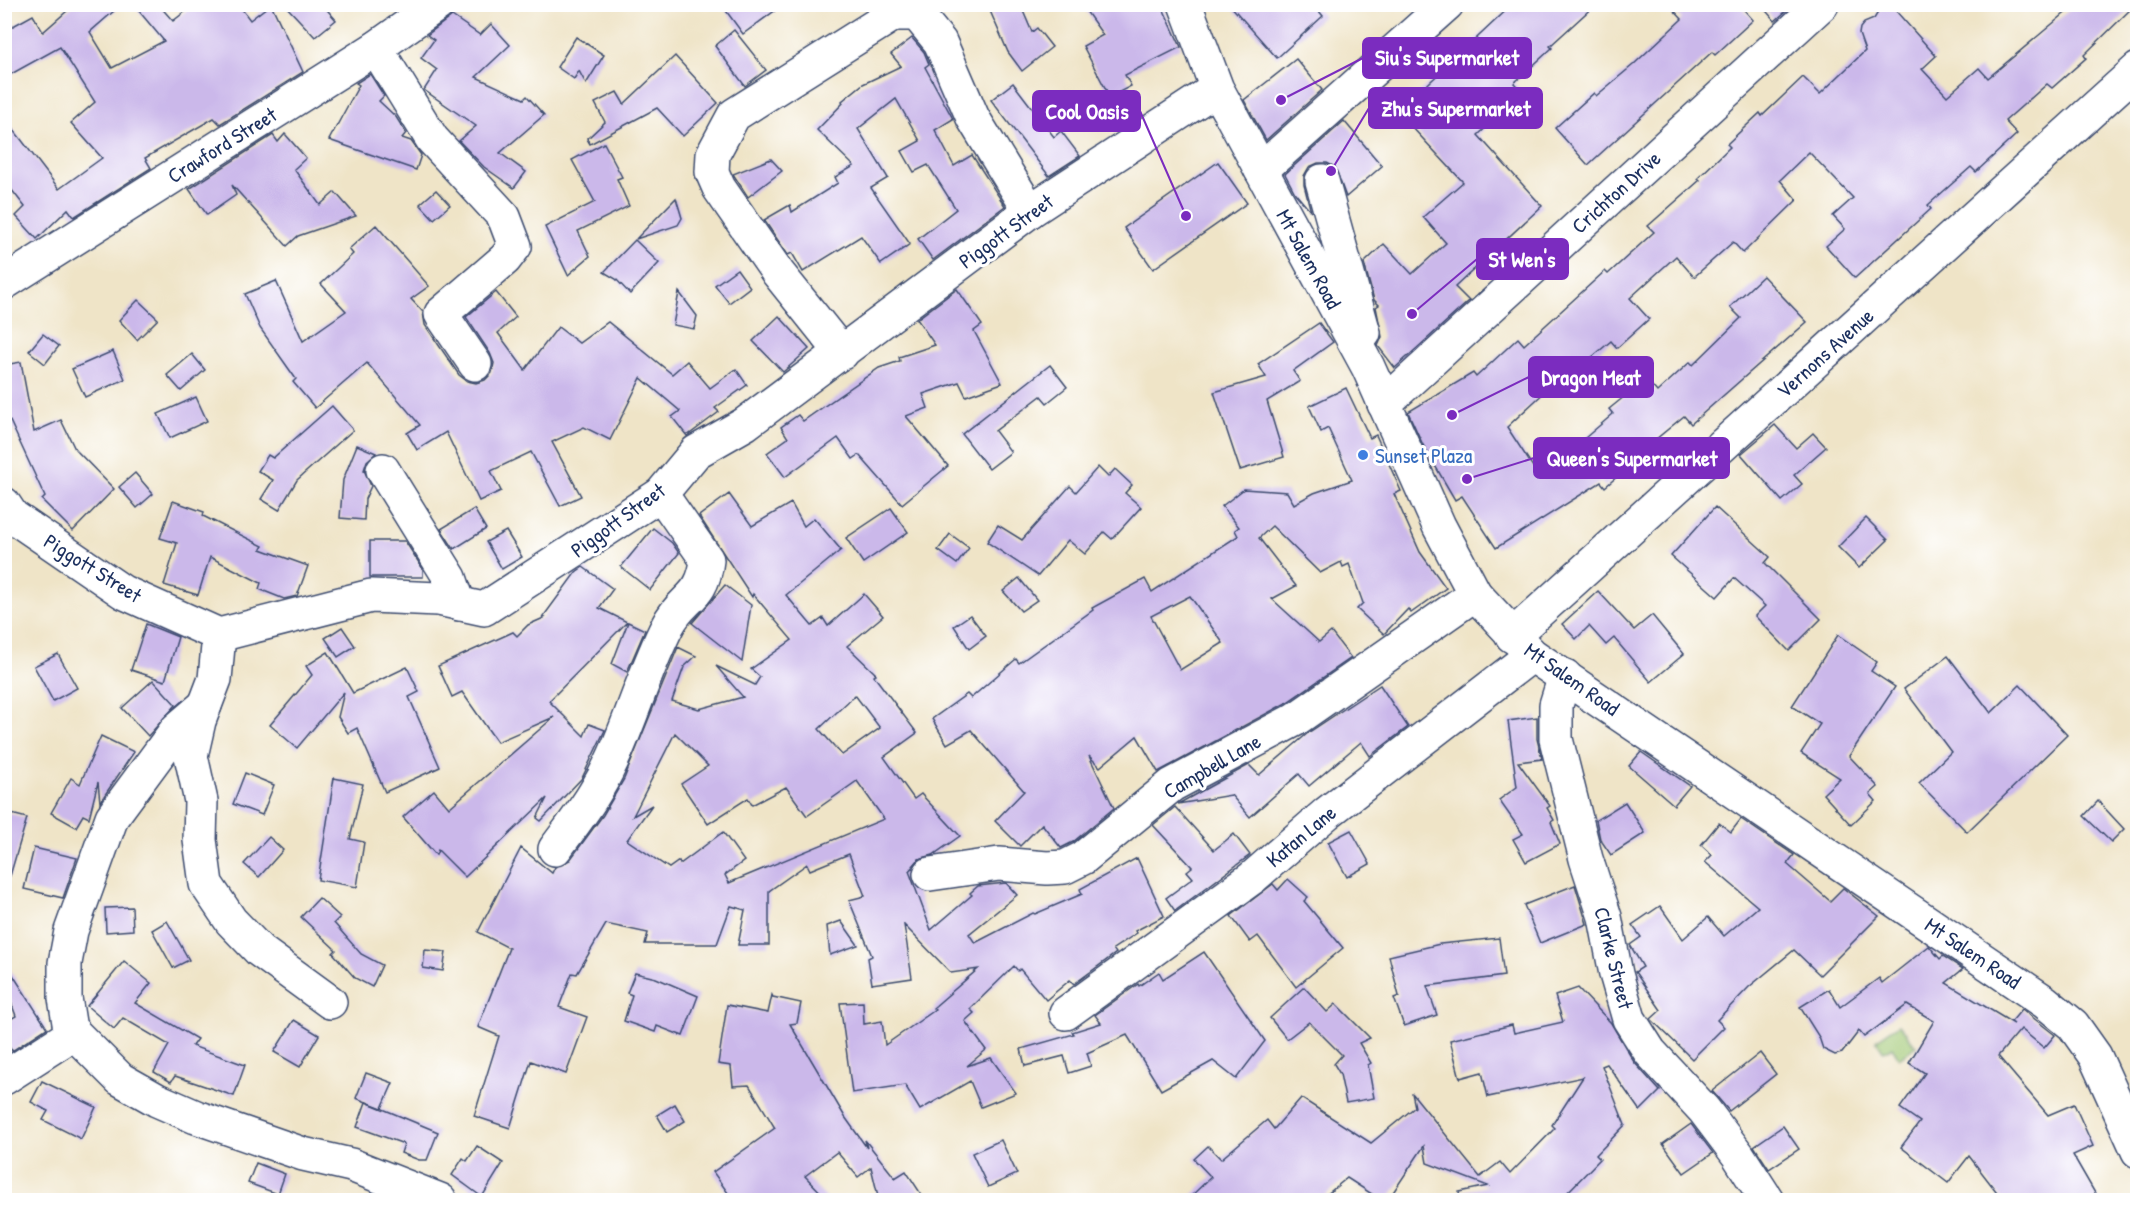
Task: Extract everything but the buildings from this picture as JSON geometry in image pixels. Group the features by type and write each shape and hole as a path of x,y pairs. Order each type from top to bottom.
{"street":[{"name":"Crawford Street","path":"4,283 376,48 438,4"},
{"name":"Mt Salem Road","path":"1185,4 1217,89 1368,367 1439,526 1475,594 1522,646 2045,1002 2073,1025 2128,1101 2138,1151"},
{"path":"1261,170 1447,4"},
{"name":"Crichton Drive","path":"1384,404 1822,4"},
{"path":"842,353 778,273 719,188 712,172 713,154 734,115 894,14 917,14 940,42 973,118 1030,211"},
{"path":"376,48 432,139 504,216 515,246 505,259 441,314 475,364"},
{"name":"Vernons Avenue","path":"1522,646 2138,69"},
{"name":"Piggott Street","path":"4,504 12,516 123,592 219,635 371,596 438,599 484,609 660,494 696,452 744,424 1030,211 1216,89 1261,170"},
{"path":"1322,181 1384,404"},
{"path":"383,470 450,578 459,604"},
{"path":"555,849 598,789 650,662 670,621 695,595 705,577 707,560 660,494"},
{"name":"Campbell Lane","path":"930,874 999,864 1047,868 1065,867 1083,858 1172,785 1296,719 1475,594"},
{"path":"219,635 215,679 205,705 191,756 201,801 200,840 206,884 231,921 260,951 330,1002"},
{"name":"Katan Lane","path":"1066,1013 1252,878 1522,646"},
{"name":"Clarke Street","path":"1565,676 1556,705 1556,739 1586,859 1605,917 1616,974 1629,1019 1650,1052 1704,1110 1738,1155 1767,1200"},
{"path":"205,705 177,729 112,817 71,931 65,963 65,998 70,1029 120,1079 156,1100 196,1117 303,1154 351,1165 440,1200"},
{"path":"4,1078 74,1033"}],"green space":[{"path":"1899,1024 1916,1046 1899,1058 1892,1047 1884,1052 1876,1040"}],"place":[{"name":"Siu's Supermarket","path":"1281,100"},
{"name":"Zhu's Supermarket","path":"1331,171"},
{"name":"Cool Oasis","path":"1186,216"},
{"name":"St Wen's","path":"1412,314"},
{"name":"Dragon Meat","path":"1452,415"},
{"name":"Sunset Plaza","path":"1363,455"},
{"name":"Queen's Supermarket","path":"1467,479"}]}
